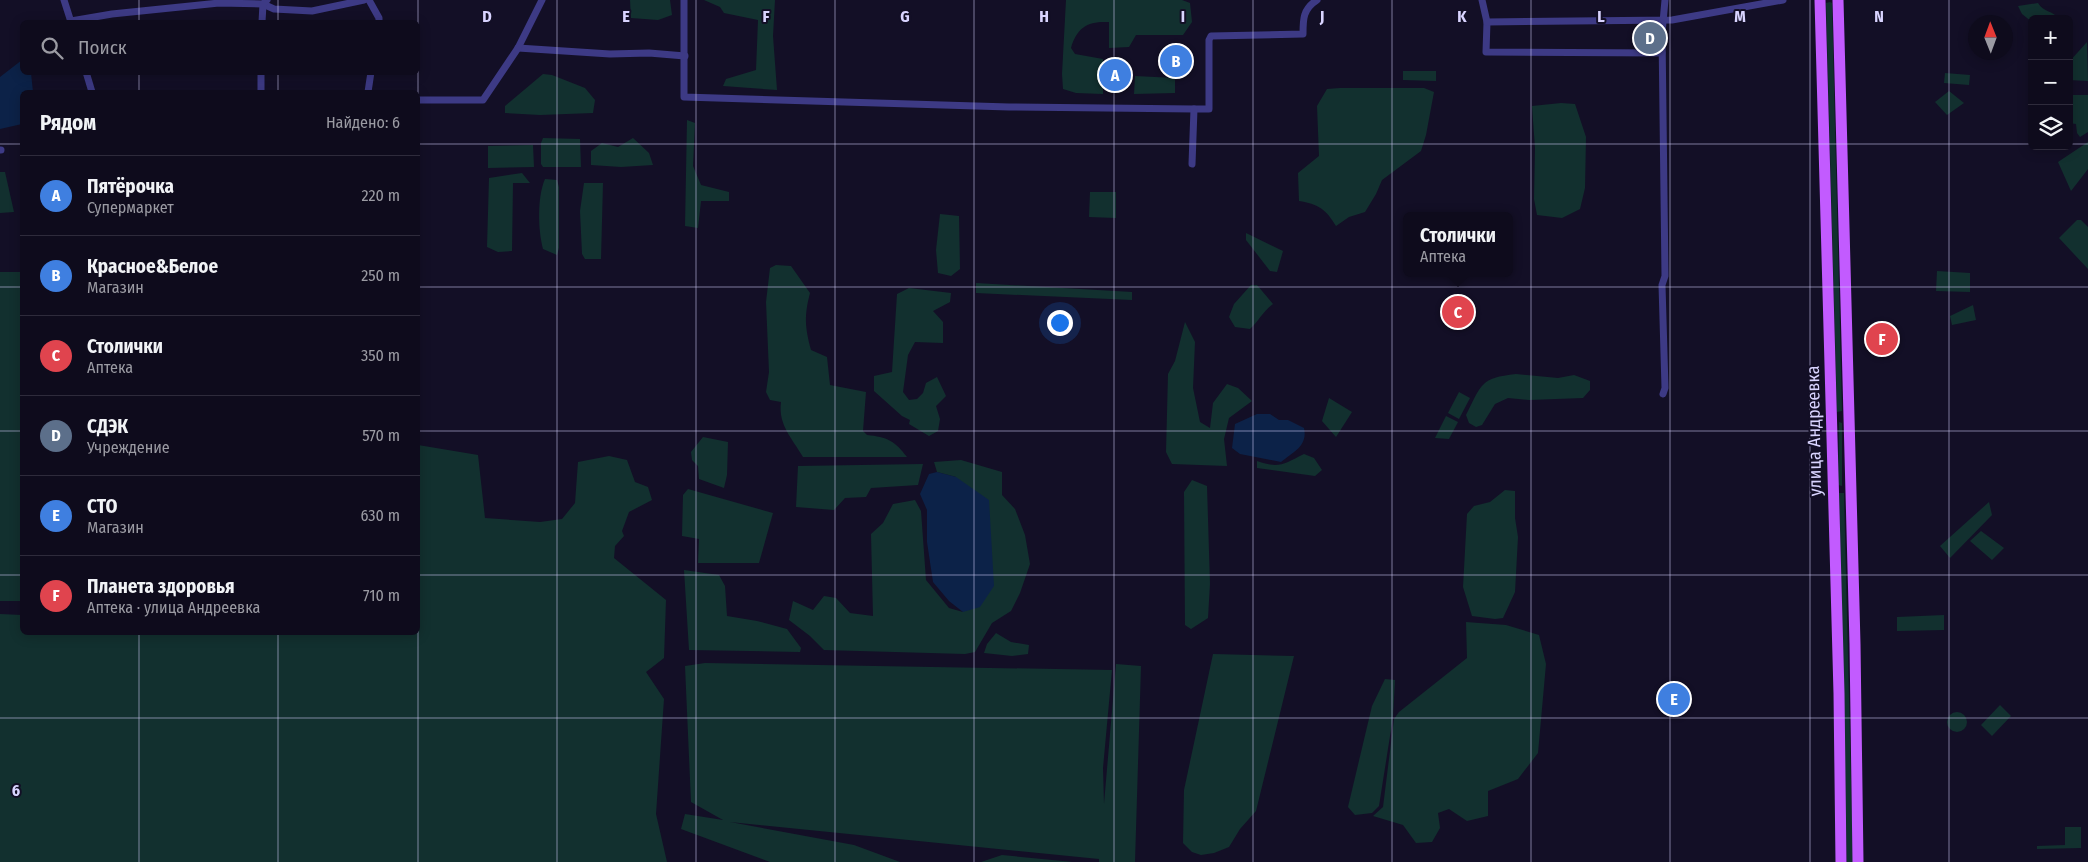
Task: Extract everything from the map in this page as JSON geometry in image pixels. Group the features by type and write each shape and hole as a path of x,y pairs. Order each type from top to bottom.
{"main road":[{"name":"улица Андреевка","path":"1820,0 1832,420 1841,862"},
{"name":"улица Андреевка","path":"1838,0 1855,644 1858,862"},
{"path":"1832,420 1837,416 1848,419"},
{"path":"1833,487 1844,489 1850,486"}],"street":[{"path":"64,0 70,20"},
{"path":"81,20 112,14 219,3 265,2 274,9 312,11 364,0"},
{"path":"369,0 379,20"},
{"path":"420,100 483,100 518,48 542,0"},
{"path":"684,0 684,97 1009,107 1194,110 1209,109 1211,36 1303,34 1303,14 1310,4 1317,0"},
{"path":"1482,0 1487,22 1486,52 1662,52"},
{"path":"1663,394 1662,285 1665,267 1662,52 1665,0"},
{"path":"1487,22 1664,20 1783,0"},
{"path":"262,20 265,2"},
{"path":"518,48 610,54 648,53 685,56"},
{"path":"87,75 91,90"},
{"path":"261,75 261,90"},
{"path":"368,90 371,75"},
{"path":"1192,164 1194,110"}],"green space":[{"path":"630,0 670,0 672,15 658,20 631,18"},
{"path":"704,0 775,0 773,36 777,90 723,86 726,79 756,70 758,20 724,13 720,7"},
{"path":"1066,0 1182,0 1190,3 1192,22 1183,35 1136,35 1129,47 1109,48 1109,22 1089,24 1084,27 1073,41 1071,48 1075,54 1103,59 1103,94 1076,93 1063,89 1062,74"},
{"path":"1826,3 1832,3 1842,411 1837,412"},
{"path":"2038,3 2055,15 2028,15 2028,19 2022,14 2018,6"},
{"path":"2087,42 2088,81 2073,80 2073,58"},
{"path":"1403,71 1436,71 1436,81 1403,80"},
{"path":"1945,73 1970,75 1969,85 1944,83"},
{"path":"543,74 552,75 585,88 595,100 593,113 540,115 505,113 505,106"},
{"path":"1135,76 1175,78 1175,93 1134,94"},
{"path":"1424,88 1434,92 1421,151 1382,180 1365,212 1349,217 1336,226 1329,215 1321,208 1299,201 1298,173 1319,156 1317,106 1327,89"},
{"path":"1949,91 1964,103 1947,115 1935,102"},
{"path":"2073,95 2088,95 2088,132 2080,137 2077,133 2076,124 2073,124"},
{"path":"1561,103 1575,104 1586,137 1585,188 1580,209 1562,218 1537,215 1534,199 1535,148 1532,106"},
{"path":"687,120 695,123 693,166 701,185 729,192 729,201 701,201 698,228 685,226"},
{"path":"543,138 580,139 581,167 543,167 541,164 541,143"},
{"path":"633,138 649,153 653,165 621,167 591,165 591,151 602,143 618,147"},
{"path":"2088,142 2088,169 2071,191 2058,162"},
{"path":"533,145 534,167 488,168 488,146"},
{"path":"0,172 5,172 14,212 0,213"},
{"path":"522,173 530,183 513,183 512,251 498,252 487,247 489,178"},
{"path":"545,179 557,180 559,187 559,248 557,255 543,249 541,242 539,224 540,204 542,186"},
{"path":"584,183 603,183 601,259 585,259 582,254 580,211"},
{"path":"1090,192 1116,192 1116,218 1089,217"},
{"path":"940,214 959,216 960,269 951,276 938,273 936,250"},
{"path":"2077,220 2081,220 2088,227 2088,269 2059,238"},
{"path":"1246,233 1283,251 1277,272 1270,271 1246,240"},
{"path":"776,265 791,266 810,293 806,315 809,342 811,350 827,357 830,385 866,392 863,431 867,435 890,441 907,457 803,457 784,424 781,402 770,400 766,392 769,372 766,302 770,268"},
{"path":"1937,271 1970,273 1970,292 1936,291"},
{"path":"0,272 20,272 20,601 0,601"},
{"path":"976,283 1132,292 1132,300 976,293"},
{"path":"1251,285 1257,285 1273,304 1250,329 1235,327 1229,317 1234,304"},
{"path":"909,288 951,293 950,302 933,311 943,322 943,343 915,342 908,355 903,392 909,400 917,399 923,393 926,383 937,377 946,396 936,406 940,419 938,431 929,436 909,424 910,420 902,416 874,391 874,376 892,372 897,294"},
{"path":"1973,305 1976,320 1952,325 1950,316"},
{"path":"1185,322 1195,342 1193,388 1200,422 1210,428 1213,403 1227,384 1238,388 1252,401 1229,418 1224,439 1227,466 1172,464 1166,452 1168,374 1175,361"},
{"path":"1516,374 1558,378 1574,375 1590,381 1590,390 1583,398 1529,400 1508,398 1495,404 1482,425 1476,427 1469,423 1466,415 1483,384 1495,378"},
{"path":"1459,392 1470,398 1459,419 1448,413"},
{"path":"1329,398 1352,412 1336,437 1322,421"},
{"path":"1446,416 1458,422 1449,439 1435,438"},
{"path":"1839,422 1842,423 1842,486 1838,485"},
{"path":"703,437 728,442 727,475 724,488 699,479 698,466 692,460 691,452"},
{"path":"420,445 478,455 485,518 540,522 562,519 575,503 578,462 609,456 627,460 635,482 648,487 652,500 629,512 622,531 624,536 615,546 614,558 666,600 664,658 646,672 664,699 656,814 667,862 0,862 0,614 20,615 20,635 420,635"},
{"path":"1304,454 1314,458 1322,470 1315,476 1257,468 1257,461 1276,465"},
{"path":"961,460 1002,472 1002,495 1015,509 1025,535 1030,564 1020,593 1011,611 992,623 975,652 965,654 824,650 810,636 789,620 793,601 813,610 824,596 836,598 850,613 873,616 871,534 883,523 893,504 915,500 921,511 926,580 949,608 963,612 956,477 937,472 934,462"},
{"path":"923,464 918,485 871,488 866,497 845,498 834,510 796,507 798,466"},
{"path":"1192,480 1207,486 1210,584 1208,618 1191,629 1185,625 1184,492"},
{"path":"688,489 773,513 759,563 698,563 699,539 682,536 683,495"},
{"path":"1505,490 1515,491 1515,518 1518,537 1515,592 1503,618 1495,619 1472,616 1463,587 1467,514 1474,506 1490,502"},
{"path":"1839,493 1844,493 1853,862 1847,862"},
{"path":"1989,502 1992,515 1950,558 1940,546"},
{"path":"1981,531 2004,548 1992,560 1970,541"},
{"path":"684,570 719,575 725,586 727,616 787,629 801,648 800,652 689,650"},
{"path":"1944,615 1944,630 1897,631 1897,617"},
{"path":"1466,622 1506,625 1539,635 1546,664 1538,753 1518,779 1488,791 1488,816 1467,821 1449,809 1438,813 1440,828 1432,842 1416,843 1403,825 1373,816 1383,807 1394,719 1399,712 1467,658"},
{"path":"996,633 1011,642 1029,645 1028,654 1012,656 984,653 987,644"},
{"path":"1213,654 1294,656 1256,811 1240,829 1229,847 1214,853 1201,855 1192,852 1183,843 1184,790"},
{"path":"705,663 1112,670 1103,768 1104,804 1116,664 1141,666 1135,862 1099,862 1099,859 730,822 854,845 900,862 770,862 681,829 685,814 723,820 691,802 685,666"},
{"path":"1385,679 1395,680 1393,717 1379,806 1372,813 1355,815 1348,807 1372,706"},
{"path":"2000,705 2011,716 1992,736 1981,725"},
{"path":"1953,712 1961,712 1967,718 1967,726 1961,732 1953,732 1947,726 1947,718"},
{"path":"2065,827 2081,827 2081,848 2037,849 2037,846 2065,845"},
{"path":"1002,855 1073,862 981,862"}],"water":[{"path":"20,62 20,75 31,75 33,90 20,90 20,124 0,129 0,77"},
{"path":"1257,414 1270,414 1279,420 1288,420 1304,428 1305,434 1302,444 1295,452 1281,462 1240,454 1232,448 1235,424"},
{"path":"937,472 956,477 989,500 994,586 980,607 963,612 949,601 933,582 927,542 927,510 920,494 929,474"}],"place":[{"name":"СДЭК","path":"1650,38"},
{"name":"Красное&Белое","path":"1176,61"},
{"name":"Пятёрочка","path":"1115,75"},
{"name":"Столички","path":"1458,312"},
{"name":"Планета здоровья","path":"1882,339"},
{"name":"СТО","path":"1674,699"}]}
